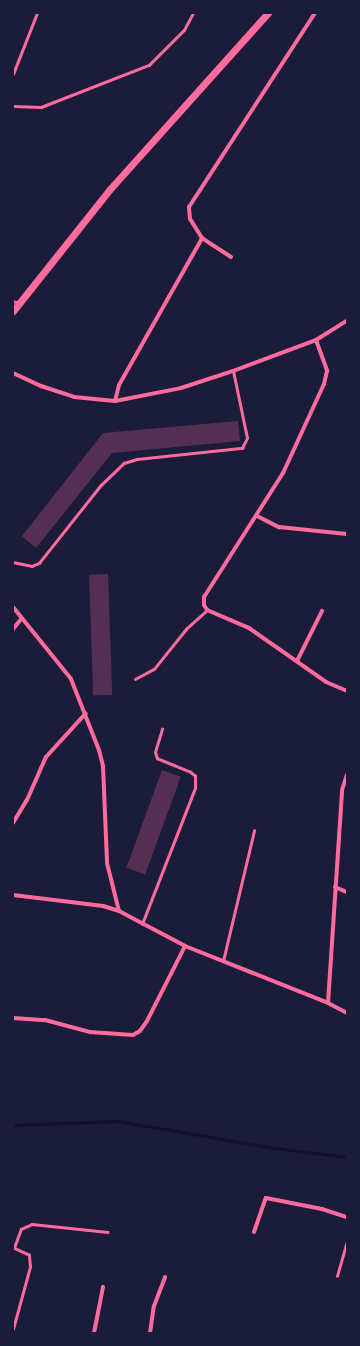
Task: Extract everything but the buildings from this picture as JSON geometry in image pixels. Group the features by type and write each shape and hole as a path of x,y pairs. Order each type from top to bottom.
{"main road":[{"path":"13,311 16,302 110,189 268,13"}],"street":[{"path":"231,257 202,238 190,219 189,207 315,13"},
{"path":"115,402 119,386 202,238"},
{"path":"13,373 41,386 74,397 115,402 181,388 234,371 316,340 347,321"},
{"path":"316,340 327,371 324,384 283,473 204,597 207,610 249,628 326,682 347,692"},
{"path":"257,516 279,527 347,534"},
{"path":"13,608 20,619 71,678 86,713 103,766 107,862 120,911"},
{"path":"296,661 322,611"},
{"path":"13,629 20,619"},
{"path":"13,823 27,800 46,757 86,713"},
{"path":"328,1003 342,790 347,775"},
{"path":"335,887 347,892"},
{"path":"13,895 103,906 120,911 185,946 328,1003 347,1013"},
{"path":"13,1018 50,1021 90,1032 133,1036 140,1031 146,1021 185,946"},
{"path":"254,1232 266,1198 322,1209 347,1217"},
{"path":"150,1333 156,1300 165,1277"},
{"path":"94,1333 103,1287"}],"lane":[{"path":"13,74 37,13"},
{"path":"13,106 41,107 149,65 184,30 193,13"},
{"path":"13,562 32,566 39,563 100,486 124,463 137,459 242,448 247,438 234,371"},
{"path":"135,679 154,668 186,629 207,610"},
{"path":"142,924 195,788 195,776 190,772 157,759 155,752 162,729"},
{"path":"223,961 254,831"},
{"path":"13,1329 30,1267 29,1255 14,1248 21,1229 32,1224 47,1223 108,1232"},
{"path":"337,1276 347,1242"}],"waterway":[{"path":"13,1125 118,1121 275,1148 347,1157"}]}
